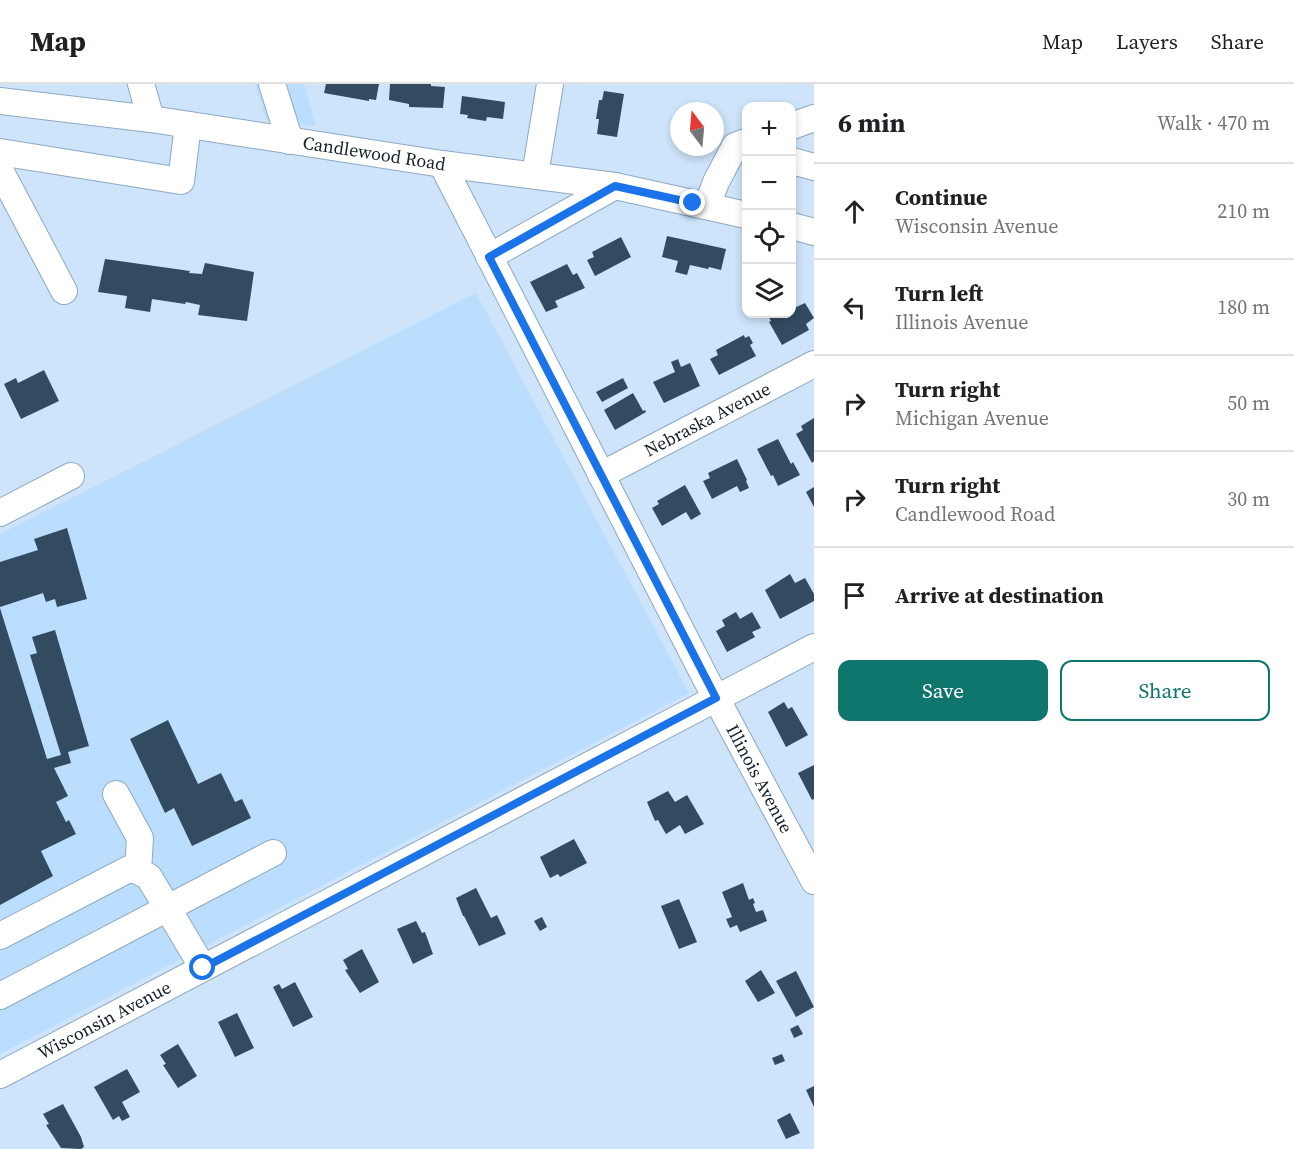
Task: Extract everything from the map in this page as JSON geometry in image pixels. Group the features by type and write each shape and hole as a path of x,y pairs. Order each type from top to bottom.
{"street":[{"path":"141,84 151,119"},
{"path":"272,84 290,141"},
{"path":"535,175 550,84"},
{"name":"Candlewood Road","path":"0,101 151,119 442,164 615,186 742,214"},
{"path":"796,125 814,118"},
{"path":"0,152 181,181 189,125"},
{"path":"707,206 716,182 742,147"},
{"path":"796,162 814,167"},
{"name":"Illinois Avenue","path":"442,164 716,698 814,880"},
{"path":"0,170 64,291"},
{"path":"489,257 615,186"},
{"path":"796,227 814,232"},
{"name":"Nebraska Avenue","path":"601,475 814,364"},
{"path":"0,513 71,476"},
{"name":"Wisconsin Avenue","path":"0,1075 814,647"},
{"path":"116,794 140,838 138,871"},
{"path":"0,996 273,852"},
{"path":"0,936 129,869 149,877 203,968"}],"shaded area":[{"path":"255,84 304,84 316,126 266,120"},
{"path":"476,293 689,693 0,1054 0,534"}],"building":[{"path":"326,84 379,84 376,100 369,99 369,101 324,93"},
{"path":"390,84 431,84 431,86 445,87 443,108 409,107 409,104 389,100"},
{"path":"604,91 624,94 617,137 597,134 599,119 596,119 599,100 602,100"},
{"path":"462,96 505,102 503,119 487,117 486,121 467,118 468,115 460,114"},
{"path":"667,236 726,249 721,270 690,265 687,275 675,272 678,261 662,257"},
{"path":"621,237 631,257 595,276 587,260 594,257 592,252"},
{"path":"105,259 190,271 189,273 202,274 205,263 254,272 247,321 198,315 200,305 186,302 185,304 152,299 150,312 125,308 127,296 98,292"},
{"path":"567,264 573,275 577,273 585,288 555,301 558,307 546,312 530,282"},
{"path":"805,303 814,318 806,324 809,330 782,345 769,322 771,321 769,318 796,318 796,307"},
{"path":"744,335 745,338 749,336 753,343 750,345 756,356 719,375 710,359 718,355 716,350"},
{"path":"678,359 681,367 690,363 700,386 664,403 653,382 675,372 671,362"},
{"path":"44,370 59,401 21,419 4,384 16,378 18,383"},
{"path":"623,378 628,388 602,402 596,392"},
{"path":"633,393 643,411 646,412 615,430 604,410"},
{"path":"814,418 814,461 812,463 796,434 803,430 801,426"},
{"path":"778,439 791,464 793,462 800,475 778,486 757,449"},
{"path":"737,459 749,488 740,492 737,486 712,499 703,481 710,478 708,473"},
{"path":"685,485 701,514 691,520 686,512 662,526 652,508 659,504 657,501"},
{"path":"814,487 814,507 806,492"},
{"path":"67,528 87,599 57,607 55,599 46,602 43,593 0,607 0,562 38,550 34,539"},
{"path":"790,574 795,583 805,578 814,594 814,601 780,619 765,590"},
{"path":"0,608 47,759 61,755 30,655 37,653 32,637 55,630 89,746 68,752 71,763 54,768 68,796 56,802 66,822 69,820 76,834 41,851 53,876 0,905"},
{"path":"736,612 740,619 752,612 761,628 752,632 755,637 727,652 716,631 725,626 722,620"},
{"path":"784,702 788,709 792,707 808,735 786,747 768,712"},
{"path":"168,720 198,784 221,773 235,802 242,799 251,818 192,846 174,808 165,813 130,739"},
{"path":"814,765 814,799 812,800 798,773"},
{"path":"668,791 675,802 687,795 704,824 685,834 680,825 666,834 658,820 655,821 647,802"},
{"path":"574,839 587,863 560,877 558,874 550,878 540,857"},
{"path":"743,883 749,900 753,898 756,912 763,910 767,921 740,932 737,925 730,928 726,919 732,917 722,892"},
{"path":"476,888 491,918 497,915 506,934 479,946 456,898"},
{"path":"679,899 697,942 679,949 661,906"},
{"path":"542,917 547,927 540,931 534,921"},
{"path":"416,921 422,933 425,932 433,954 413,964 397,929"},
{"path":"362,949 379,982 360,993 345,970 348,969 343,960"},
{"path":"761,970 775,993 758,1002 745,981"},
{"path":"796,971 814,1007 796,1017 776,981"},
{"path":"295,982 313,1017 293,1027 273,987 279,984 282,989"},
{"path":"237,1013 254,1048 235,1057 218,1022"},
{"path":"798,1025 803,1034 794,1038 790,1029"},
{"path":"178,1044 197,1076 178,1088 163,1065 166,1064 160,1055"},
{"path":"782,1054 785,1061 775,1065 772,1058"},
{"path":"127,1069 140,1092 122,1102 130,1117 122,1121 119,1116 113,1120 94,1087"},
{"path":"814,1086 814,1107 806,1090"},
{"path":"63,1104 81,1137 84,1147 81,1149 61,1148 46,1125 49,1124 43,1114"},
{"path":"790,1113 800,1133 786,1139 777,1120"}],"route":[{"path":"203,968 716,698 489,257 615,186 693,203"}]}
